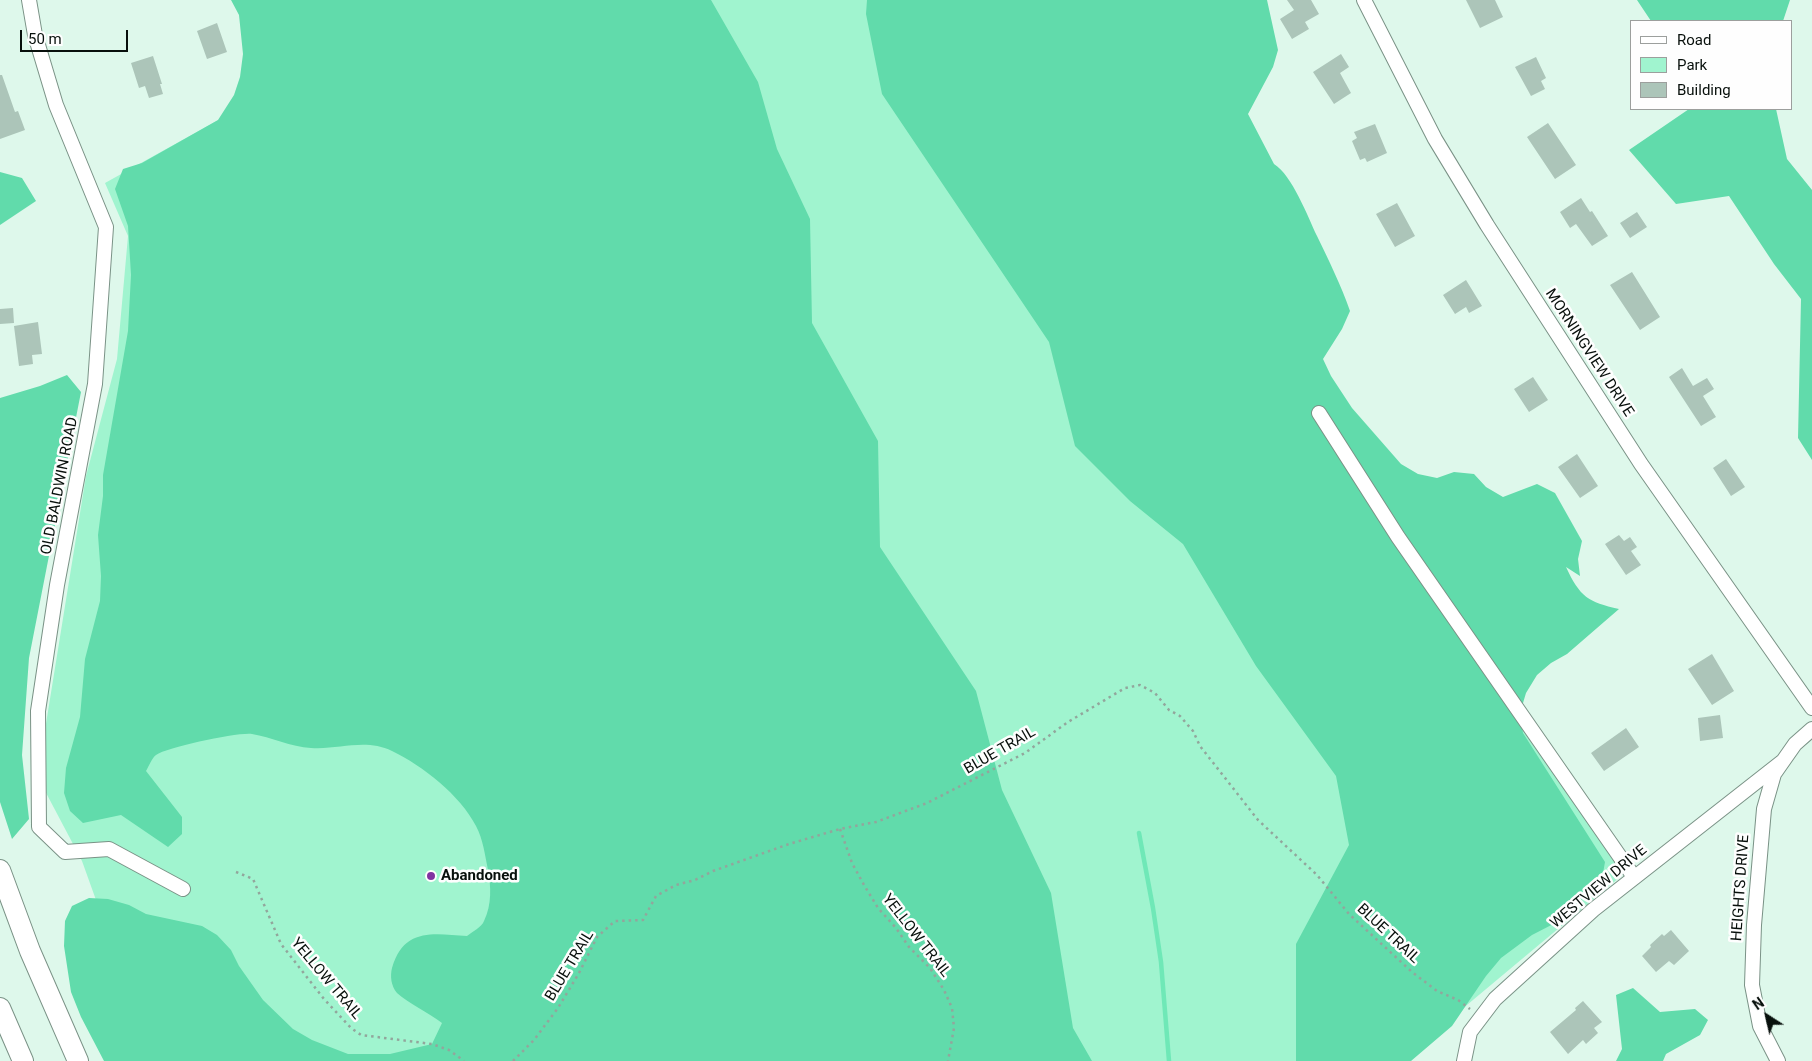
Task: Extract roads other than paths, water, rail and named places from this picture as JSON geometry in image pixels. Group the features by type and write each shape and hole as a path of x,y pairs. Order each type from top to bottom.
{"highway":[{"path":"0,870 30,951 78,1061"},
{"path":"0,1008 23,1061"}],"street":[{"name":"OLD BALDWIN ROAD","path":"29,0 35,35 56,105 106,227 95,384 57,585 38,711 39,827 65,852 109,849 183,889"},
{"name":"MORNINGVIEW DRIVE","path":"1364,0 1435,139 1487,225 1641,464 1812,708"},
{"path":"1319,413 1398,537 1634,877"},
{"name":"HEIGHTS DRIVE","path":"1778,1061 1760,1026 1752,985 1754,925 1764,809 1774,774 1795,744 1812,729"},
{"name":"WESTVIEW DRIVE","path":"1464,1061 1470,1032 1502,992 1593,910 1783,761"}],"waterway":[{"path":"1139,833 1161,962 1169,1061"}],"place":[{"name":"Abandoned","path":"431,876"}]}
